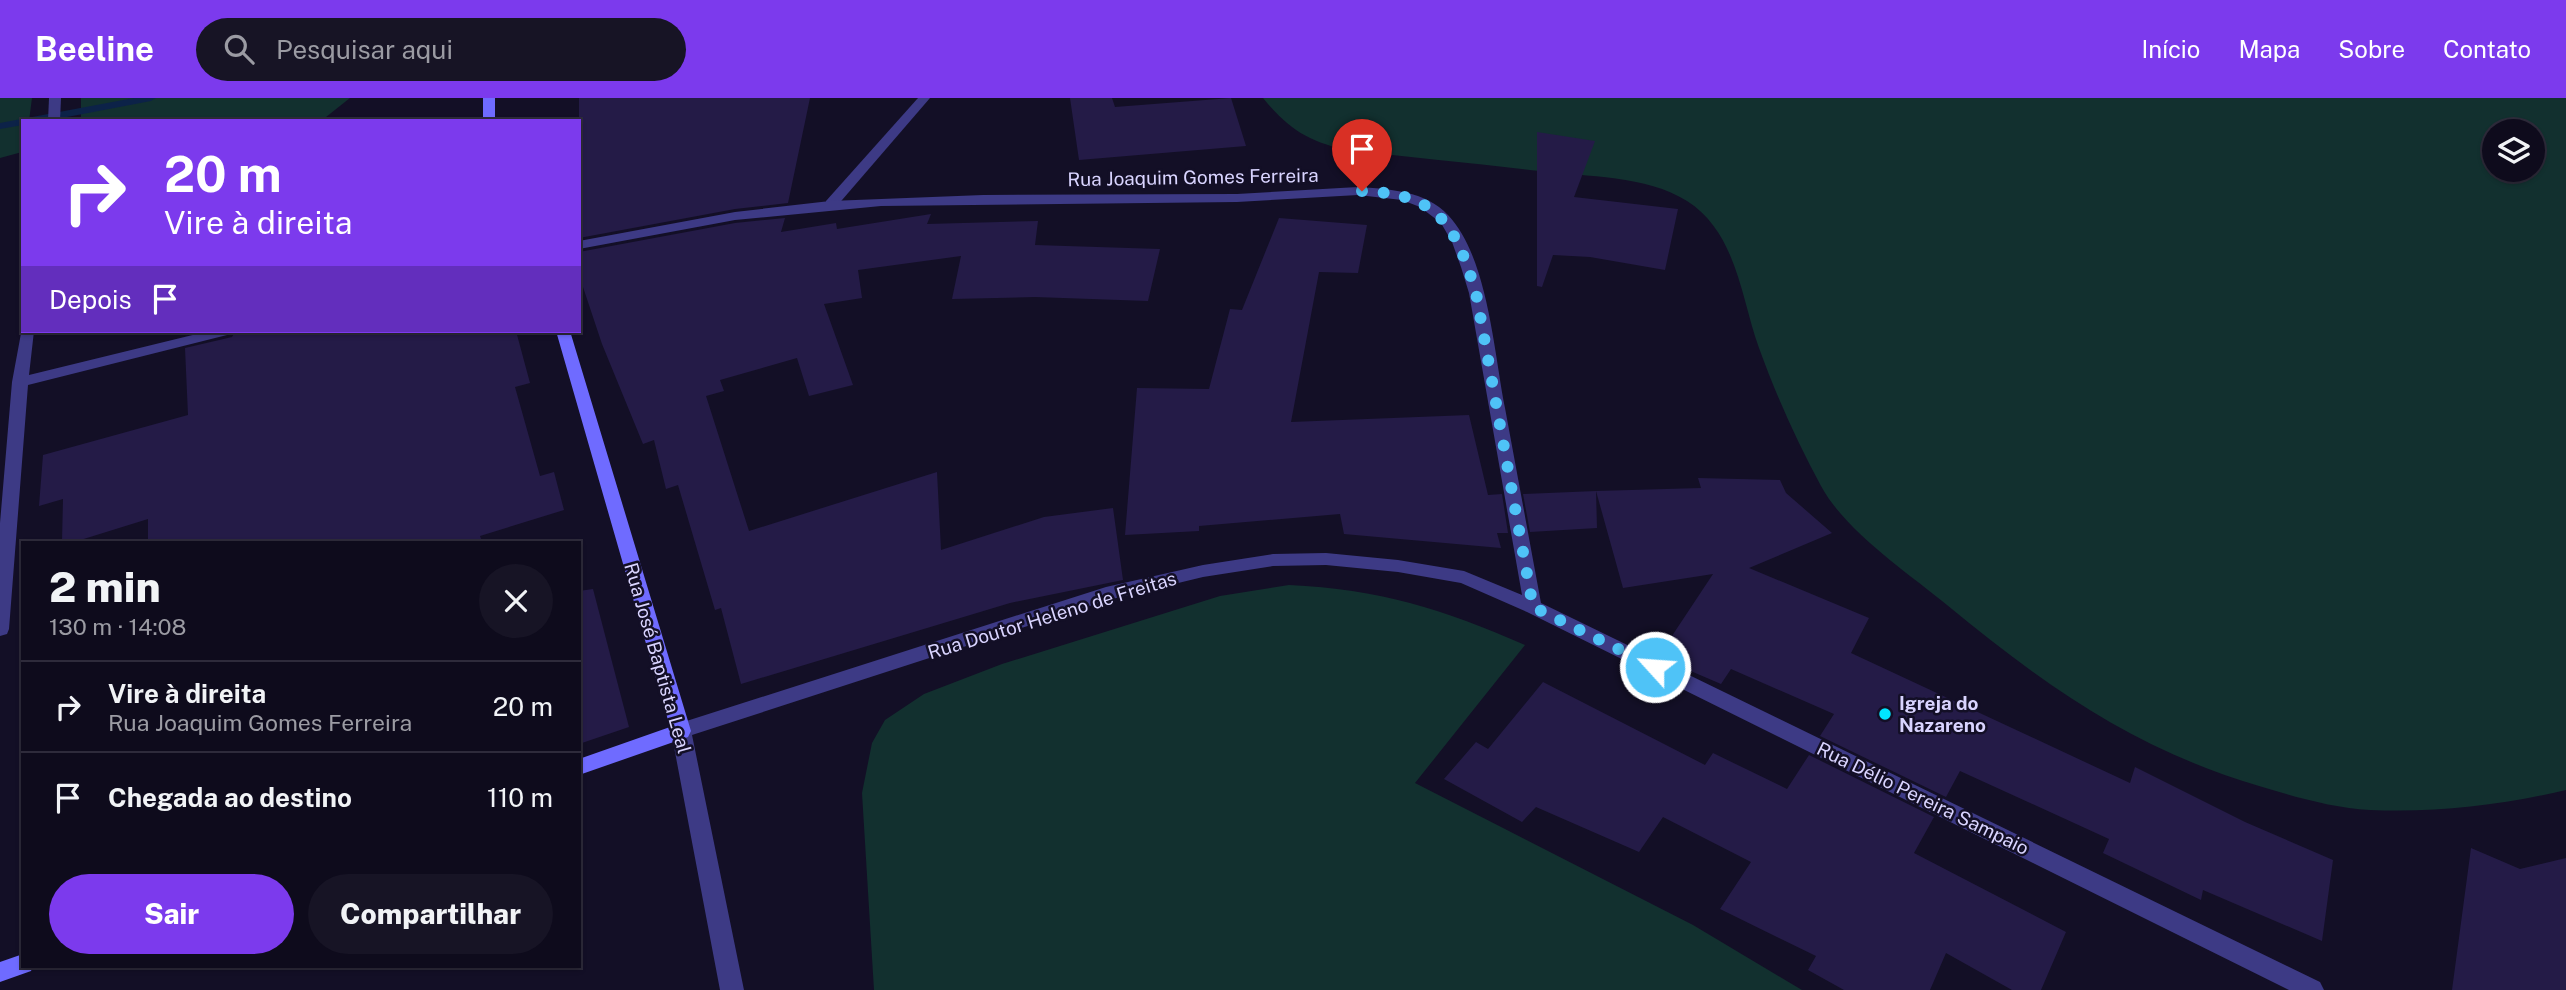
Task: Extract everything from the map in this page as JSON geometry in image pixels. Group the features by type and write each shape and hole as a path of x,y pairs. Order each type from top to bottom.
{"street":[{"path":"54,119 55,98"},
{"path":"489,98 489,119"},
{"path":"831,204 924,98"},
{"name":"Rua Joaquim Gomes Ferreira","path":"581,245 677,226 831,204 1237,198 1362,191 1388,192 1427,205 1449,224 1462,248 1476,293 1533,607"},
{"path":"0,629 20,382 27,333"},
{"path":"20,382 218,333"},
{"name":"Rua José Baptista Leal","path":"564,333 681,731 732,990"},
{"name":"Rua Doutor Heleno de Freitas","path":"581,766 681,731 1106,594 1203,571 1273,560 1326,559 1398,566 1464,577 1533,607"},
{"name":"Rua Délio Pereira Sampaio","path":"1533,607 2312,990"},
{"path":"0,972 21,965"}],"green space":[{"path":"0,98 32,98 29,119 21,119 21,152 0,158"},
{"path":"81,98 350,98 324,119 81,119"},
{"path":"1263,98 2566,98 2566,790 2469,807 2395,811 2356,809 2300,798 2214,771 2132,734 2057,689 2020,663 1896,565 1861,535 1832,503 1787,418 1772,383 1727,248 1704,214 1687,201 1653,186 1616,179 1351,151 1312,139 1282,119"},
{"path":"1289,585 1352,591 1410,603 1466,621 1525,645 1415,783 1693,925 1802,990 874,990 862,793 872,743 885,720 924,694 1002,664 1220,596"}],"building":[{"path":"579,98 810,98 788,203 735,209 581,238"},
{"path":"1070,98 1112,98 1115,107 1231,98 1246,146 1079,160"},
{"path":"1537,132 1595,141 1574,197 1678,209 1665,270 1590,257 1553,255 1542,287 1537,286"},
{"path":"931,214 927,224 1038,221 1035,245 1160,249 1148,301 1035,297 952,299 961,256 858,270 862,298 824,304 853,385 809,396 797,358 720,380 724,391 706,396 749,531 937,472 941,550 1044,517 1113,508 1123,580 1010,603 741,684 721,608 715,610 678,485 666,489 654,440 643,444 602,344 581,281 581,252 735,223 785,218 781,232 836,223 837,229"},
{"path":"1279,218 1367,225 1358,273 1319,272 1291,422 1469,415 1488,495 1502,494 1508,533 1497,533 1501,548 1344,534 1340,514 1199,526 1199,531 1125,535 1137,388 1209,389 1230,309 1242,310"},
{"path":"235,333 517,333 530,383 515,387 540,476 554,472 564,510 480,536 482,541 148,541 148,519 77,541 62,541 63,499 39,506 43,455 188,415 185,348 232,337"},
{"path":"1698,478 1780,480 1786,493 1832,533 1749,568 1869,618 1851,653 2130,783 2135,767 2245,822 2333,860 2322,941 2203,890 2201,900 2103,853 2109,839 1960,771 1946,797 1820,736 1834,714 1731,669 1721,684 1658,657 1713,574 1623,588 1596,491 1701,488"},
{"path":"1596,491 1597,528 1530,532 1523,494"},
{"path":"593,589 629,727 581,743 581,591"},
{"path":"1543,682 1705,765 1713,753 1787,789 1809,755 1934,817 1914,853 2066,932 2041,990 2012,990 1946,953 1930,990 1844,990 1808,970 1816,956 1720,909 1751,862 1663,817 1639,852 1536,807 1522,822 1444,779 1476,742 1488,749"},
{"path":"2471,848 2520,869 2566,858 2566,990 2452,990"}],"waterway":[{"path":"38,119 151,98"},
{"path":"0,126 21,122"}],"place":[{"name":"Igreja do Nazareno","path":"1885,714"}],"route":[{"path":"1362,191 1388,192 1427,205 1449,224 1462,248 1476,293 1533,607 1655,667"}]}
